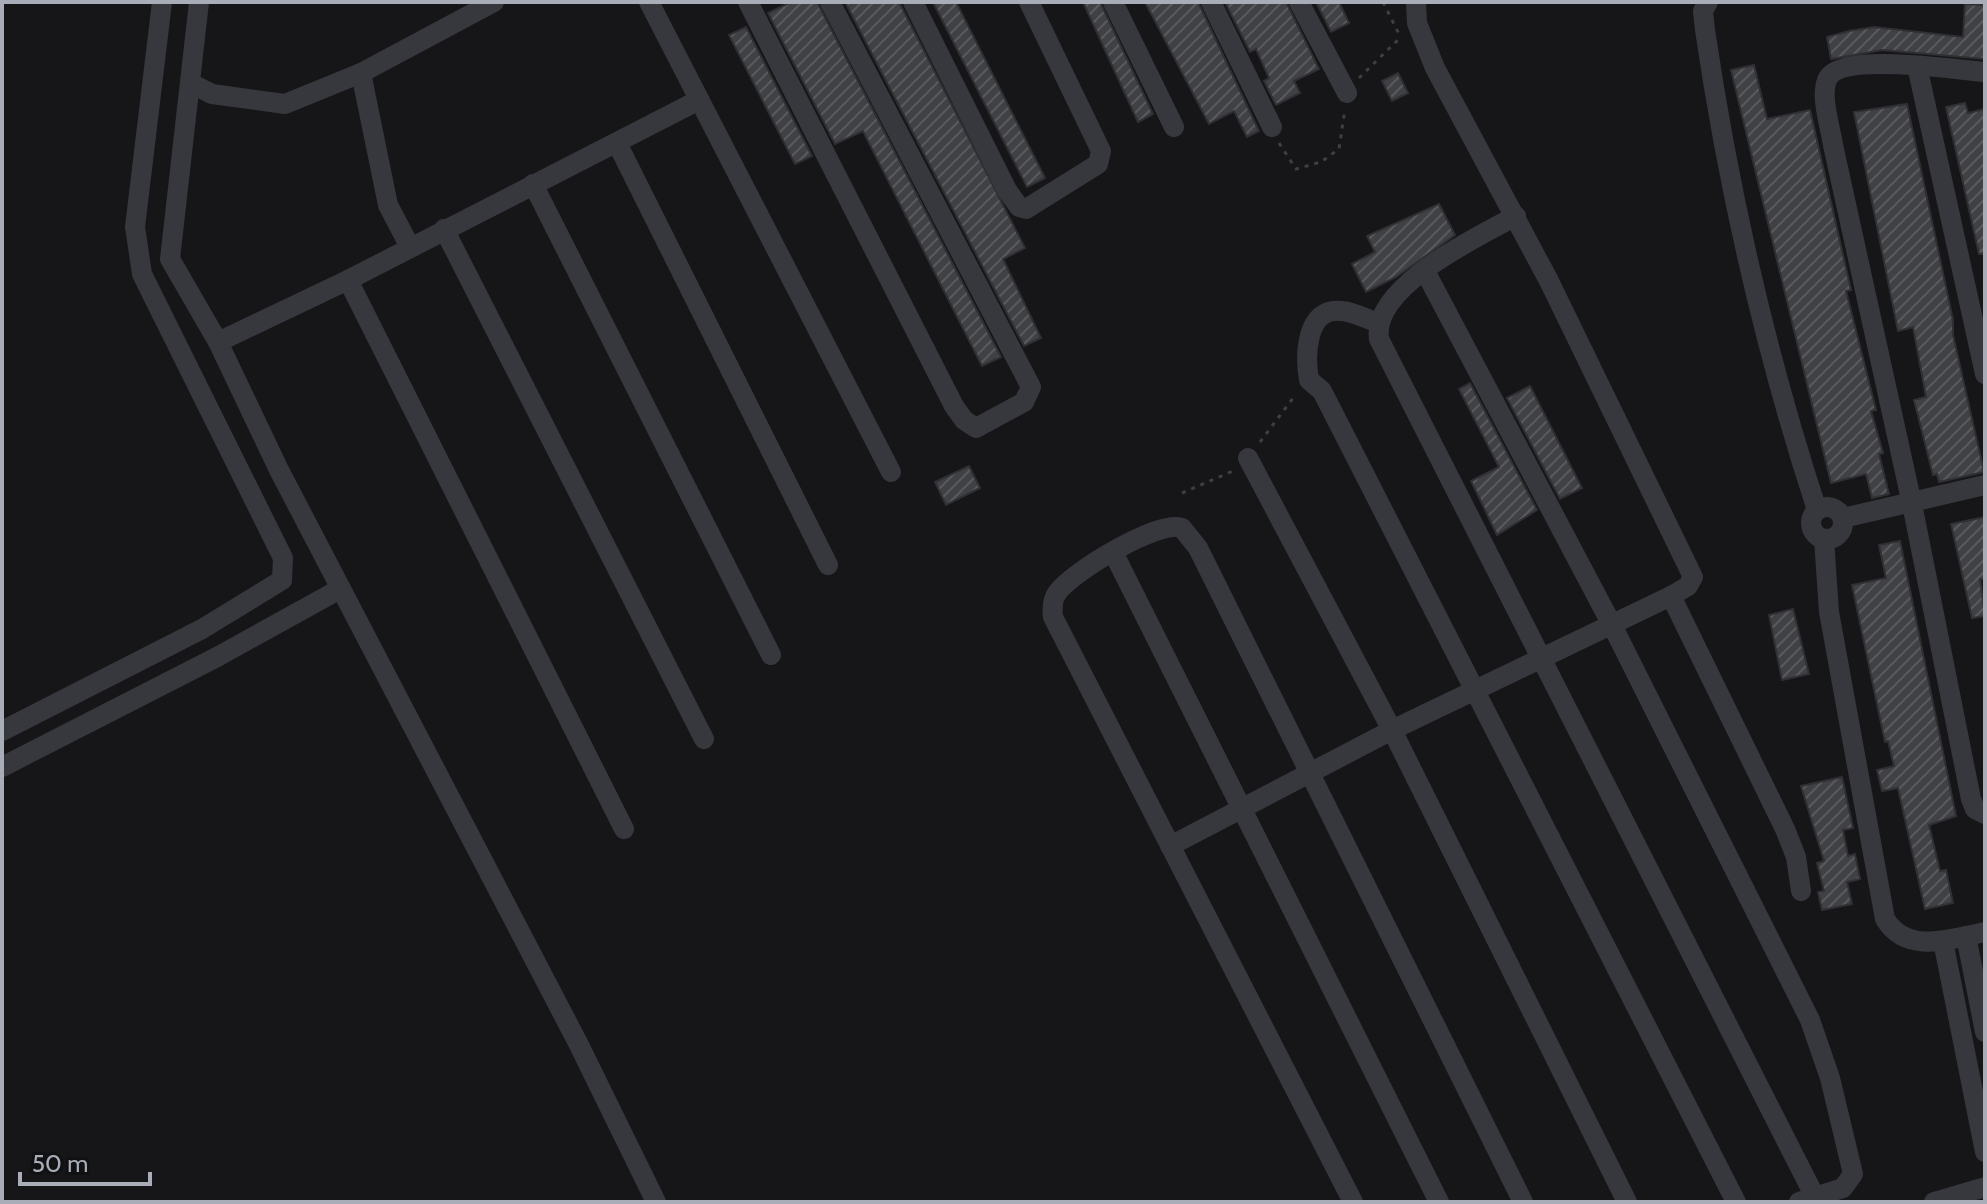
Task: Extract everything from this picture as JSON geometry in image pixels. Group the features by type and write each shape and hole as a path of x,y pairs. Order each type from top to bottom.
{"street":[{"path":"2,731 202,629 282,580 283,558 142,274 135,227 162,2"},
{"path":"199,2 170,259 218,342 279,470 578,1043 656,1202"},
{"path":"190,83 212,94 285,104 361,73 494,2"},
{"path":"649,2 891,472"},
{"path":"748,2 954,406 964,420 976,428 1024,402 1031,387 830,2"},
{"path":"913,2 1007,190 1022,209 1030,208 1098,164 1101,151 1029,2"},
{"path":"1113,2 1174,127"},
{"path":"1211,2 1272,127"},
{"path":"1299,2 1347,93"},
{"path":"1170,846 1308,772 1545,659 1671,596 1692,582 1690,565 1516,216 1435,68 1417,23 1416,2"},
{"path":"1708,2 1703,11 1707,44 1742,238 1780,396 1817,510"},
{"path":"1985,72 1872,64 1841,69 1829,76 1826,92 1833,145 1912,504 1971,799 1975,809 1985,814"},
{"path":"1917,66 1985,374"},
{"path":"361,73 388,205 410,247"},
{"path":"218,342 348,280 699,100"},
{"path":"617,143 828,565"},
{"path":"533,184 771,655"},
{"path":"1425,271 1612,625 1823,1051 1853,1174 1843,1188 1807,1200 1545,659 1384,350 1378,323 1392,300 1425,271 1516,216"},
{"path":"444,229 704,739"},
{"path":"142,274 170,259"},
{"path":"348,280 624,829"},
{"path":"1378,323 1342,311 1325,314 1316,320 1305,357 1309,380 1322,391 1478,691 1736,1202"},
{"path":"1248,458 1392,730 1627,1202"},
{"path":"250,487 279,470"},
{"path":"1843,518 1985,485"},
{"path":"1843,518 1832,507 1817,510 1811,519 1812,529 1824,539 1829,612 1881,909 1896,935 1914,941 1943,941 1976,934 1985,1032"},
{"path":"1824,539 1840,534 1843,518"},
{"path":"1353,1202 1053,617 1053,601 1062,587 1113,552 1169,525 1188,533 1523,1202"},
{"path":"1113,552 1439,1202"},
{"path":"2,767 217,657 340,589"},
{"path":"1671,596 1785,829 1796,857 1801,891"},
{"path":"202,629 217,657"},
{"path":"1943,941 1985,1152"},
{"path":"1934,1202 1985,1187"}],"path":[{"path":"1383,2 1401,37"}],"building":[{"path":"791,2 817,2 1001,357 982,366 863,131 835,144 768,13"},
{"path":"845,2 899,2 1025,248 1003,259 1041,338 1024,346"},
{"path":"933,2 956,2 1045,178 1027,187"},
{"path":"1083,2 1100,2 1153,114 1138,122"},
{"path":"1145,2 1198,2 1259,131 1247,137 1234,111 1209,124"},
{"path":"1225,2 1286,2 1319,69 1294,81 1300,93 1276,105 1264,81 1269,78 1256,49 1250,52"},
{"path":"1316,2 1339,2 1349,23 1331,32"},
{"path":"1965,4 1985,5 1985,59 1882,50 1831,59 1827,37 1849,31 1874,27 1963,37"},
{"path":"746,27 812,156 795,164 729,35"},
{"path":"1754,65 1767,119 1810,110 1851,290 1846,291 1876,410 1871,411 1883,453 1879,454 1889,494 1872,498 1866,474 1831,483 1731,70"},
{"path":"1398,73 1408,93 1392,101 1382,81"},
{"path":"1965,103 1968,113 1985,109 1985,254 1979,254 1946,107"},
{"path":"1907,104 1984,472 1939,482 1937,474 1933,475 1914,400 1926,397 1913,327 1898,331 1854,112"},
{"path":"1439,204 1455,235 1396,277 1366,292 1352,264 1375,252 1367,236"},
{"path":"1470,383 1537,510 1497,535 1471,481 1499,467 1459,389"},
{"path":"1530,386 1582,488 1560,499 1507,398"},
{"path":"969,466 980,488 946,505 935,482"},
{"path":"1985,517 1985,579 1980,579 1985,616 1972,618 1951,524"},
{"path":"1900,541 1956,816 1929,825 1940,871 1946,870 1953,903 1925,909 1898,788 1882,791 1877,770 1894,766 1888,741 1885,742 1852,585 1886,578 1879,545"},
{"path":"1793,609 1809,674 1782,680 1769,615"},
{"path":"1842,777 1853,828 1843,830 1848,856 1855,854 1860,879 1847,882 1852,904 1822,910 1818,892 1824,891 1817,863 1824,861 1801,786"}]}
